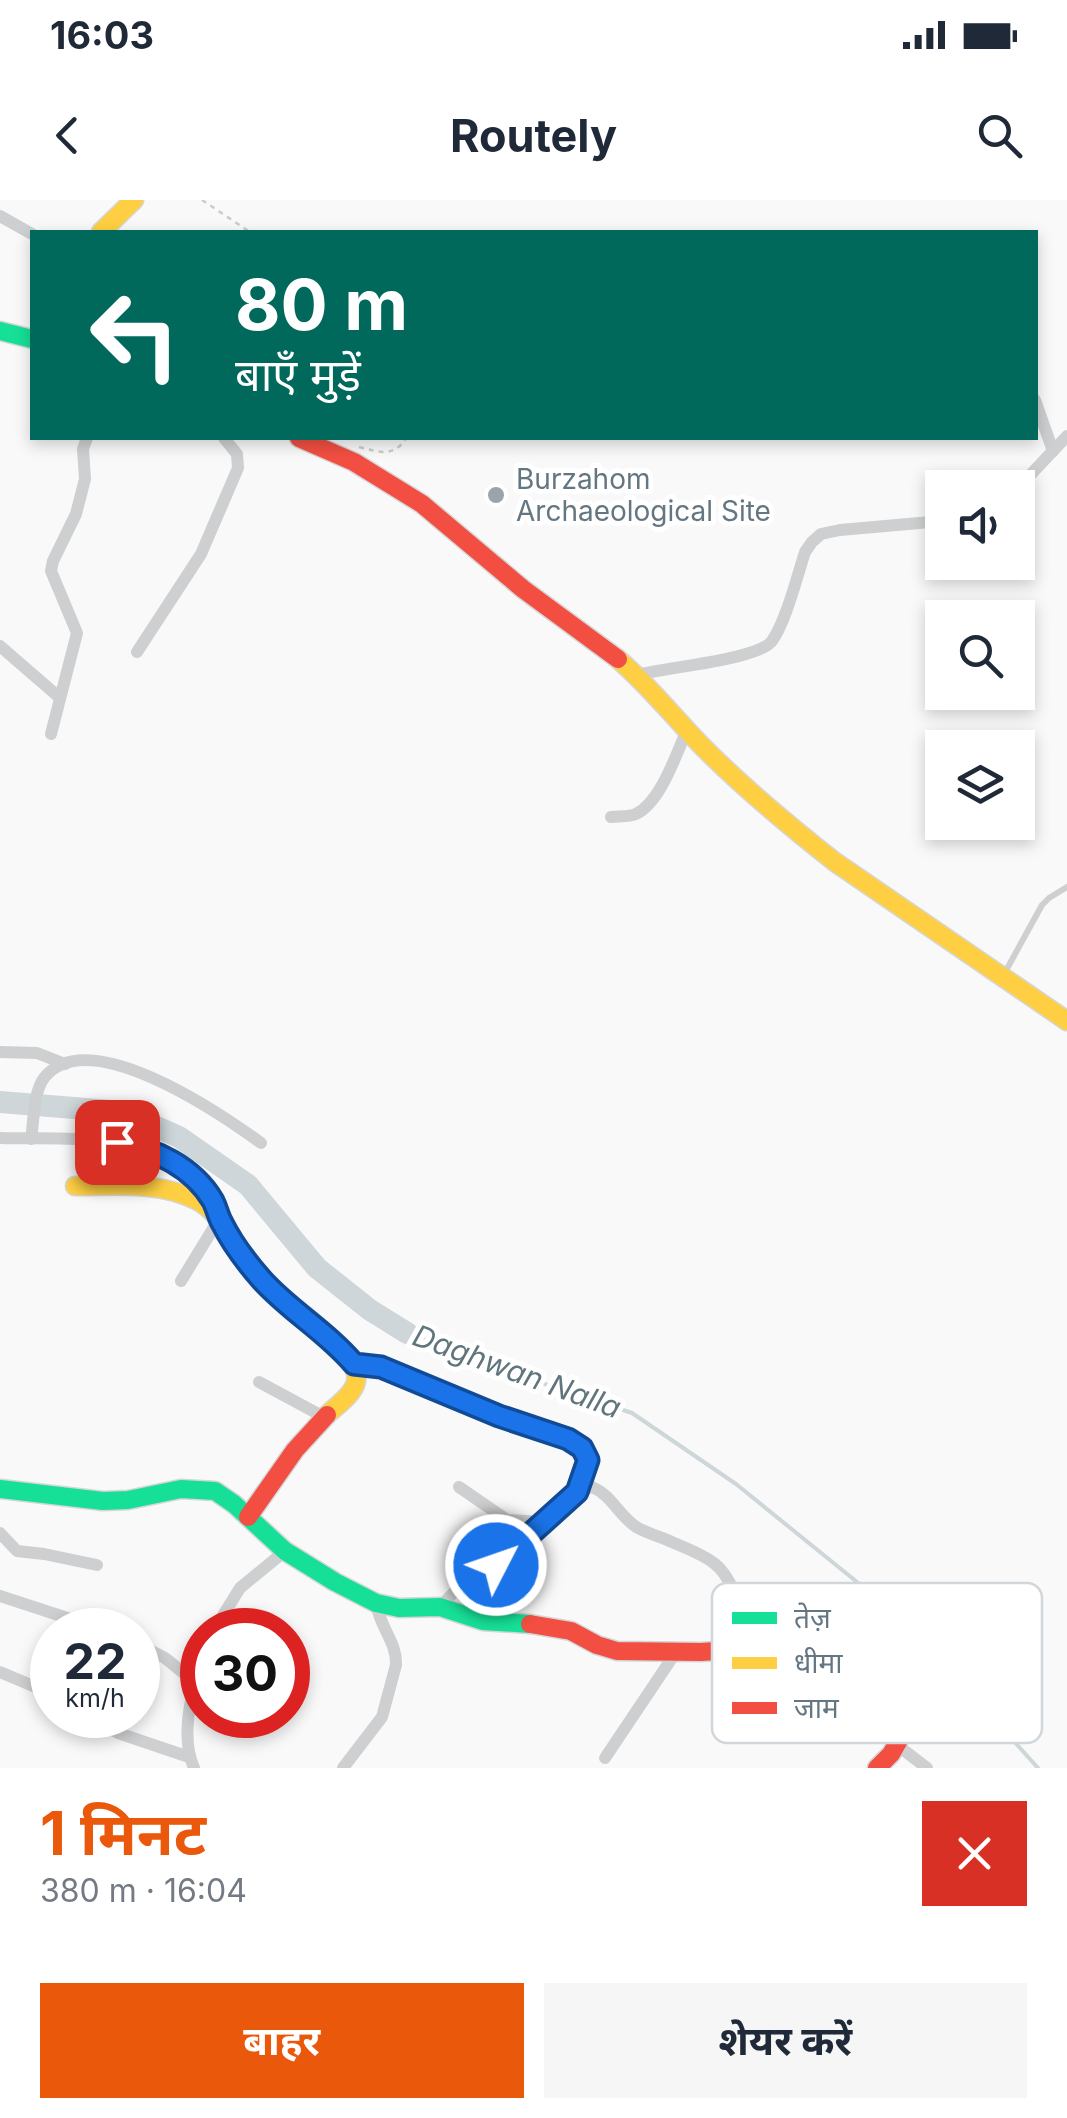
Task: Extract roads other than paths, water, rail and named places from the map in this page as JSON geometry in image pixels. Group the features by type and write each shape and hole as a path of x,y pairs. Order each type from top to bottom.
{"street":[{"path":"103,230 134,200"},
{"path":"0,216 30,233"},
{"path":"1,335 30,339"},
{"path":"1038,409 1052,451"},
{"path":"1035,470 1067,436"},
{"path":"50,734 77,632 52,571 76,514 85,479 85,440"},
{"path":"137,652 201,554 238,468 238,454 226,440"},
{"path":"303,440 366,470 427,508 522,588 637,675 707,752 835,862 1067,1021"},
{"path":"637,675 764,649 779,627 805,552 820,534 925,523"},
{"path":"0,646 60,698"},
{"path":"611,817 637,813 649,804 687,730"},
{"path":"0,1052 37,1053 65,1064"},
{"path":"31,1139 38,1091 46,1076 75,1061 117,1065 172,1086 262,1142"},
{"path":"0,1138 117,1142 162,1156 184,1169 207,1192 220,1219 180,1281"},
{"path":"75,1186 166,1188 200,1202 220,1219 264,1282 342,1349 354,1364 357,1382 348,1395 285,1462 248,1517"},
{"path":"354,1364 381,1367 577,1444 588,1460 577,1492"},
{"path":"259,1382 324,1417"},
{"path":"459,1487 507,1520 544,1522"},
{"path":"1,1488 103,1502 200,1488 226,1498 286,1552 376,1603 400,1608 440,1606 482,1621 520,1622 571,1631 617,1651 712,1651"},
{"path":"440,1606 456,1590 510,1554 586,1488 597,1489 638,1528 717,1565 729,1583"},
{"path":"0,1533 17,1551 98,1564"},
{"path":"228,1608 240,1588 286,1552"},
{"path":"0,1596 37,1608"},
{"path":"343,1768 382,1717 396,1666 392,1642 380,1621 376,1603"},
{"path":"606,1758 676,1652"},
{"path":"0,1672 30,1685"},
{"path":"133,1738 192,1762"},
{"path":"877,1768 897,1743"},
{"path":"899,1743 926,1768"}],"lane":[{"path":"1003,978 1042,905 1067,887"}],"waterway":[{"name":"Daghwan Nalla","path":"0,1102 123,1112 179,1137 248,1185 317,1268 370,1310 407,1333"},
{"name":"Daghwan Nalla","path":"407,1333 632,1413 736,1484 858,1583"},
{"name":"Daghwan Nalla","path":"1015,1743 1038,1768"}],"place":[{"name":"Burzahom Archaeological Site","path":"496,495"}]}
